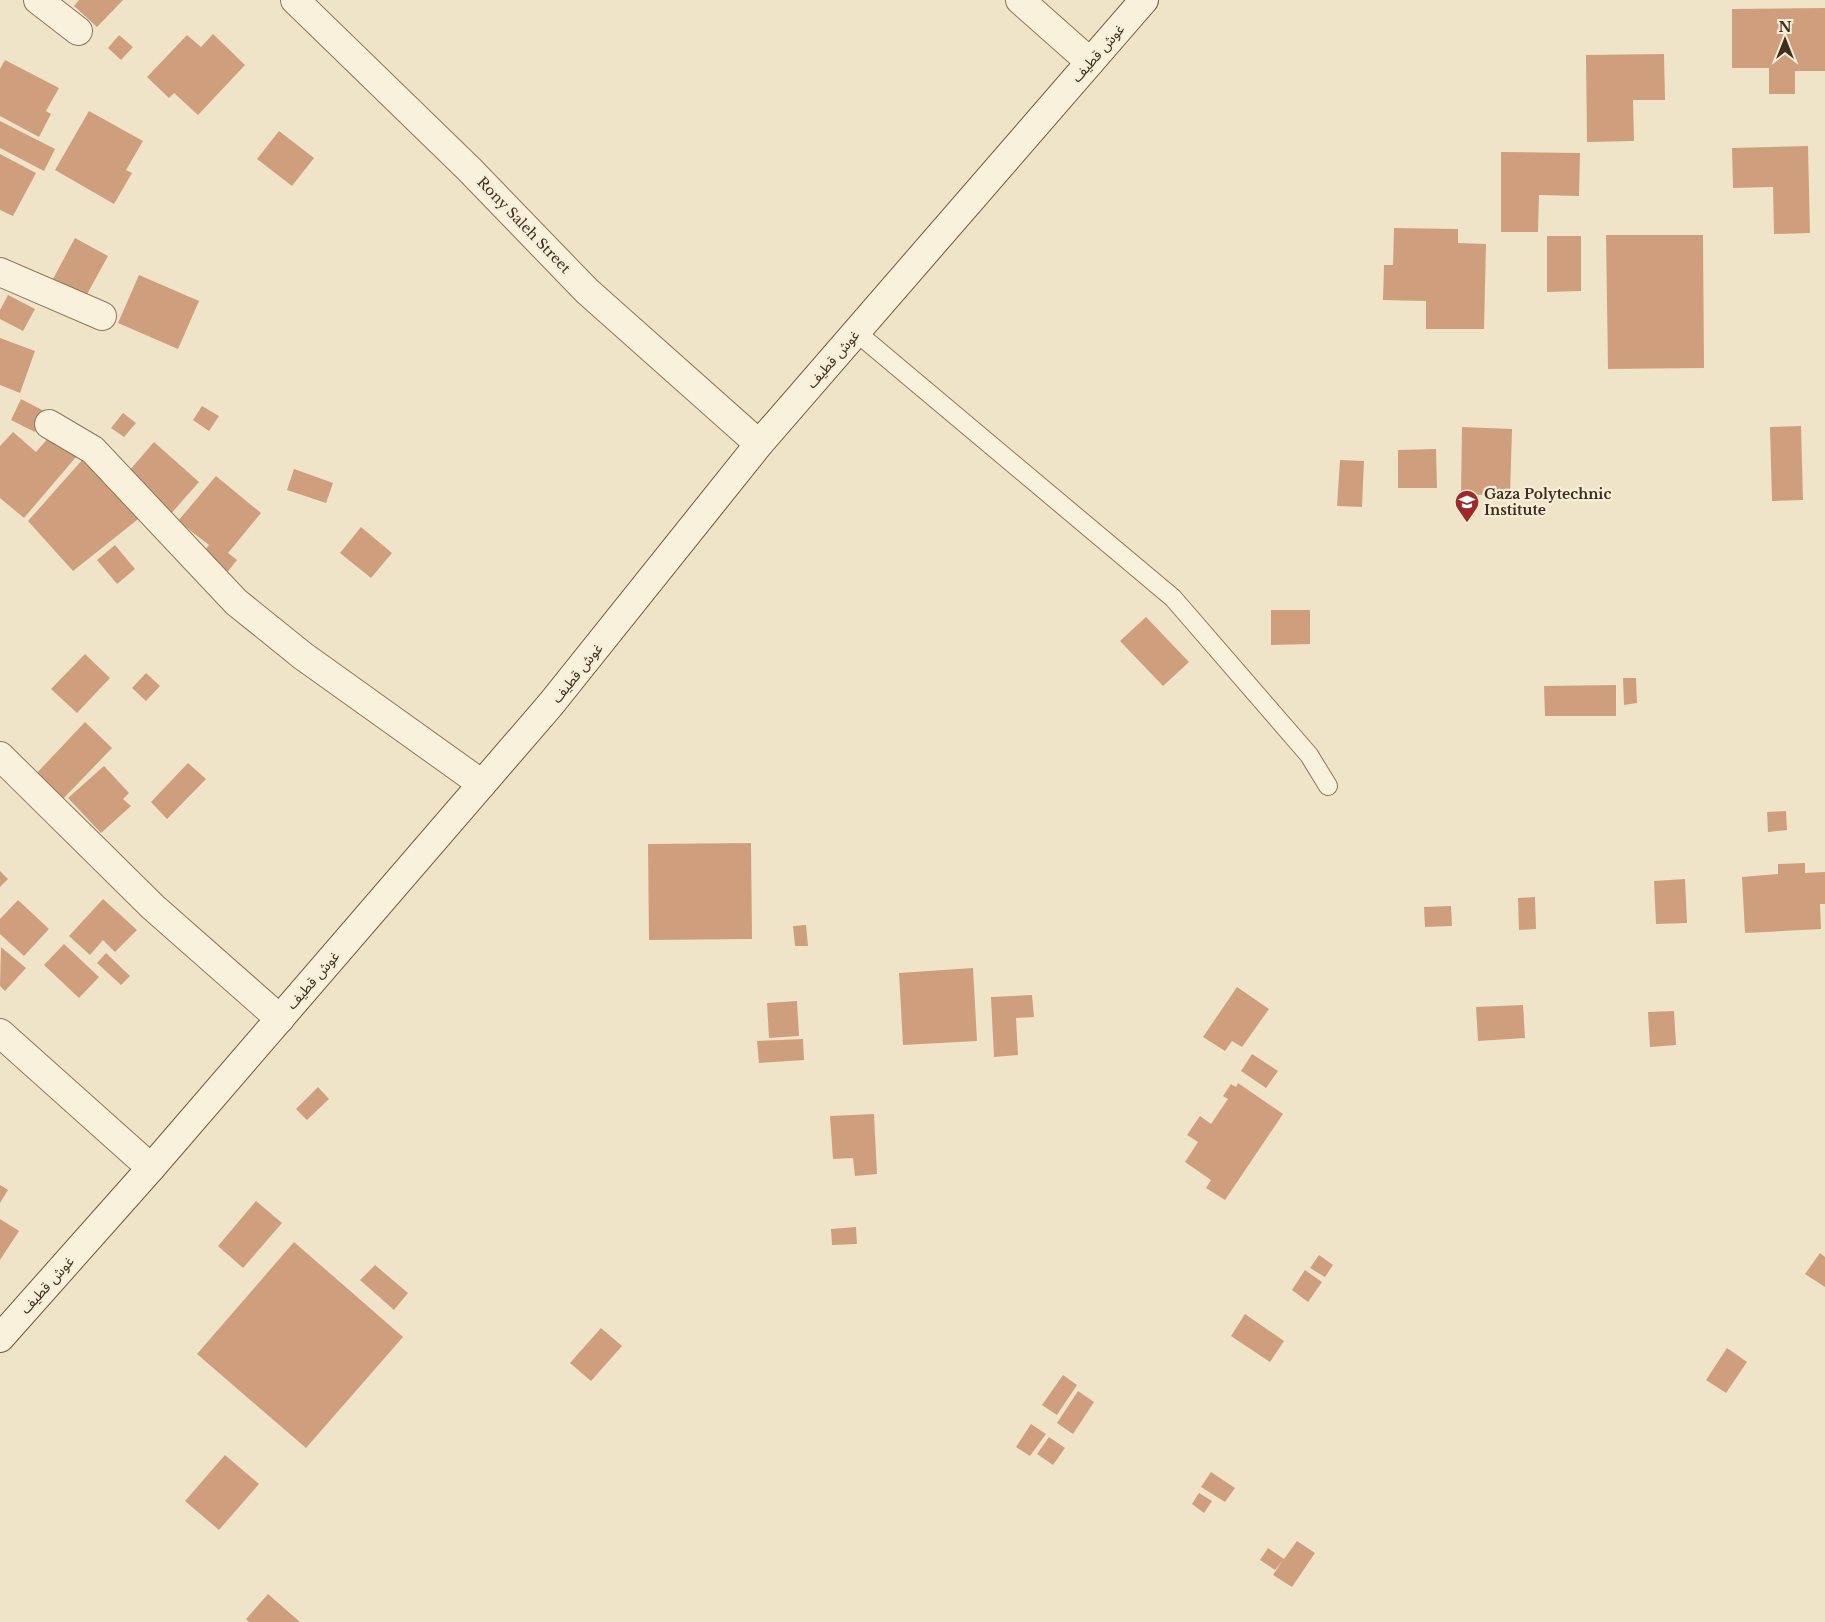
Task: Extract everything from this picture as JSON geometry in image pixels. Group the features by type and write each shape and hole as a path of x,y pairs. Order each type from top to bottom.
{"street":[{"path":"38,0 78,31"},
{"name":"Rony Saleh Street","path":"294,0 449,150 587,291 759,444"},
{"path":"1020,0 1090,62"},
{"name":"غوش قطيف","path":"0,1338 151,1168 552,704 759,444 1144,0"},
{"path":"0,272 102,316"},
{"path":"49,424 93,450 236,602 303,656 482,784"},
{"path":"0,756 153,907 280,1019"},
{"path":"0,1033 151,1168"}],"lane":[{"path":"856,332 1173,598 1309,755 1328,786"}],"building":[{"path":"79,0 123,0 97,27 74,6"},
{"path":"1825,8 1825,71 1795,71 1795,94 1769,94 1769,68 1732,68 1732,9"},
{"path":"213,34 245,65 198,115 174,93 169,98 147,77 187,35 201,47"},
{"path":"119,35 133,47 121,60 108,48"},
{"path":"1664,54 1665,100 1633,100 1634,141 1587,142 1586,55"},
{"path":"5,60 59,88 46,111 51,114 39,137 0,116 0,69"},
{"path":"89,111 143,141 126,170 132,173 114,204 55,170"},
{"path":"0,121 55,149 44,171 0,148"},
{"path":"279,131 314,158 292,186 257,159"},
{"path":"1808,146 1810,233 1774,234 1773,187 1733,188 1732,148"},
{"path":"1501,152 1580,153 1579,196 1539,195 1538,232 1501,232"},
{"path":"0,154 36,173 13,216 0,210"},
{"path":"1394,228 1458,229 1458,243 1486,244 1484,329 1426,329 1426,301 1383,300 1384,265 1393,265"},
{"path":"1606,235 1703,235 1704,368 1608,369"},
{"path":"1547,236 1581,236 1581,291 1547,292"},
{"path":"75,238 108,256 86,296 53,279"},
{"path":"139,275 199,301 178,349 118,323"},
{"path":"8,295 35,309 23,331 0,319 0,310"},
{"path":"0,338 35,351 20,393 0,385"},
{"path":"21,399 46,412 35,432 11,420"},
{"path":"202,406 219,416 209,431 193,420"},
{"path":"123,413 136,423 124,437 111,428"},
{"path":"1801,426 1803,500 1772,501 1770,427"},
{"path":"1462,427 1512,429 1510,496 1461,494"},
{"path":"13,432 36,452 50,436 76,457 24,518 0,498 0,446"},
{"path":"154,442 199,482 168,517 123,478"},
{"path":"1436,449 1437,488 1398,488 1398,450"},
{"path":"83,459 142,516 73,571 28,521"},
{"path":"1340,460 1364,461 1362,507 1337,506"},
{"path":"294,469 333,483 326,503 287,490"},
{"path":"216,476 261,513 228,553 237,560 225,575 201,555 209,545 178,521"},
{"path":"361,527 392,553 371,578 340,553"},
{"path":"115,545 135,569 117,584 97,560"},
{"path":"1271,610 1310,610 1310,644 1271,645"},
{"path":"1146,617 1189,662 1163,686 1120,641"},
{"path":"85,654 110,678 77,713 51,689"},
{"path":"146,673 160,686 146,701 132,688"},
{"path":"1623,678 1636,678 1637,703 1624,705"},
{"path":"1616,685 1616,716 1545,716 1544,686"},
{"path":"85,722 112,748 62,800 35,775"},
{"path":"188,763 206,779 167,819 151,802"},
{"path":"104,766 129,793 123,799 131,806 101,833 68,798"},
{"path":"1786,811 1787,830 1768,832 1767,812"},
{"path":"751,843 752,939 649,940 648,844"},
{"path":"1805,863 1805,873 1825,872 1825,904 1820,904 1821,929 1745,933 1742,877 1778,874 1778,864"},
{"path":"0,871 8,879 0,887"},
{"path":"1685,879 1687,923 1656,924 1654,881"},
{"path":"1535,897 1536,929 1519,930 1518,898"},
{"path":"103,899 137,930 115,952 103,940 90,955 69,936"},
{"path":"18,900 49,929 24,956 0,934 0,919"},
{"path":"1451,906 1452,926 1425,927 1424,907"},
{"path":"806,925 808,946 795,946 793,926"},
{"path":"64,944 99,977 79,998 44,965"},
{"path":"1,947 26,968 5,991 0,986"},
{"path":"106,953 130,976 121,985 97,963"},
{"path":"973,968 977,1041 903,1045 899,973"},
{"path":"1237,987 1269,1009 1242,1047 1232,1041 1225,1051 1203,1037"},
{"path":"1032,995 1034,1017 1016,1018 1018,1055 994,1057 991,997"},
{"path":"797,1001 799,1036 769,1038 767,1003"},
{"path":"1523,1005 1525,1038 1478,1041 1476,1007"},
{"path":"1674,1011 1676,1045 1650,1047 1648,1012"},
{"path":"803,1039 804,1060 759,1063 757,1041"},
{"path":"1252,1054 1278,1071 1266,1088 1241,1071"},
{"path":"1238,1083 1283,1114 1225,1200 1206,1188 1211,1180 1185,1162 1198,1142 1187,1135 1200,1116 1211,1124 1228,1099 1223,1096 1231,1084 1236,1087"},
{"path":"318,1087 329,1099 307,1120 296,1109"},
{"path":"874,1114 877,1174 855,1176 853,1158 833,1159 830,1116"},
{"path":"0,1185 8,1190 0,1203"},
{"path":"256,1201 282,1223 243,1268 218,1246"},
{"path":"0,1219 19,1231 0,1260"},
{"path":"856,1227 857,1244 832,1245 831,1229"},
{"path":"294,1242 403,1337 306,1448 197,1354"},
{"path":"1820,1253 1825,1257 1825,1287 1805,1274"},
{"path":"1319,1255 1333,1265 1325,1277 1310,1268"},
{"path":"375,1265 408,1293 394,1310 360,1280"},
{"path":"1305,1270 1322,1282 1308,1302 1292,1290"},
{"path":"1245,1314 1284,1341 1270,1362 1231,1336"},
{"path":"601,1328 622,1346 591,1381 570,1363"},
{"path":"1727,1348 1747,1362 1726,1393 1706,1380"},
{"path":"1063,1375 1077,1385 1057,1415 1042,1405"},
{"path":"1078,1391 1094,1402 1073,1434 1057,1423"},
{"path":"1031,1424 1046,1434 1030,1456 1016,1447"},
{"path":"1049,1437 1065,1448 1053,1465 1037,1454"},
{"path":"225,1455 259,1484 219,1530 185,1501"},
{"path":"1211,1472 1235,1488 1225,1502 1201,1487"},
{"path":"1199,1493 1212,1501 1204,1513 1192,1504"},
{"path":"1297,1541 1315,1553 1292,1587 1273,1575 1283,1560 1275,1570 1260,1560 1268,1548 1284,1559"},
{"path":"268,1594 300,1622 249,1622 246,1619"}],"place":[{"name":"Gaza Polytechnic Institute","path":"1467,523"}]}
